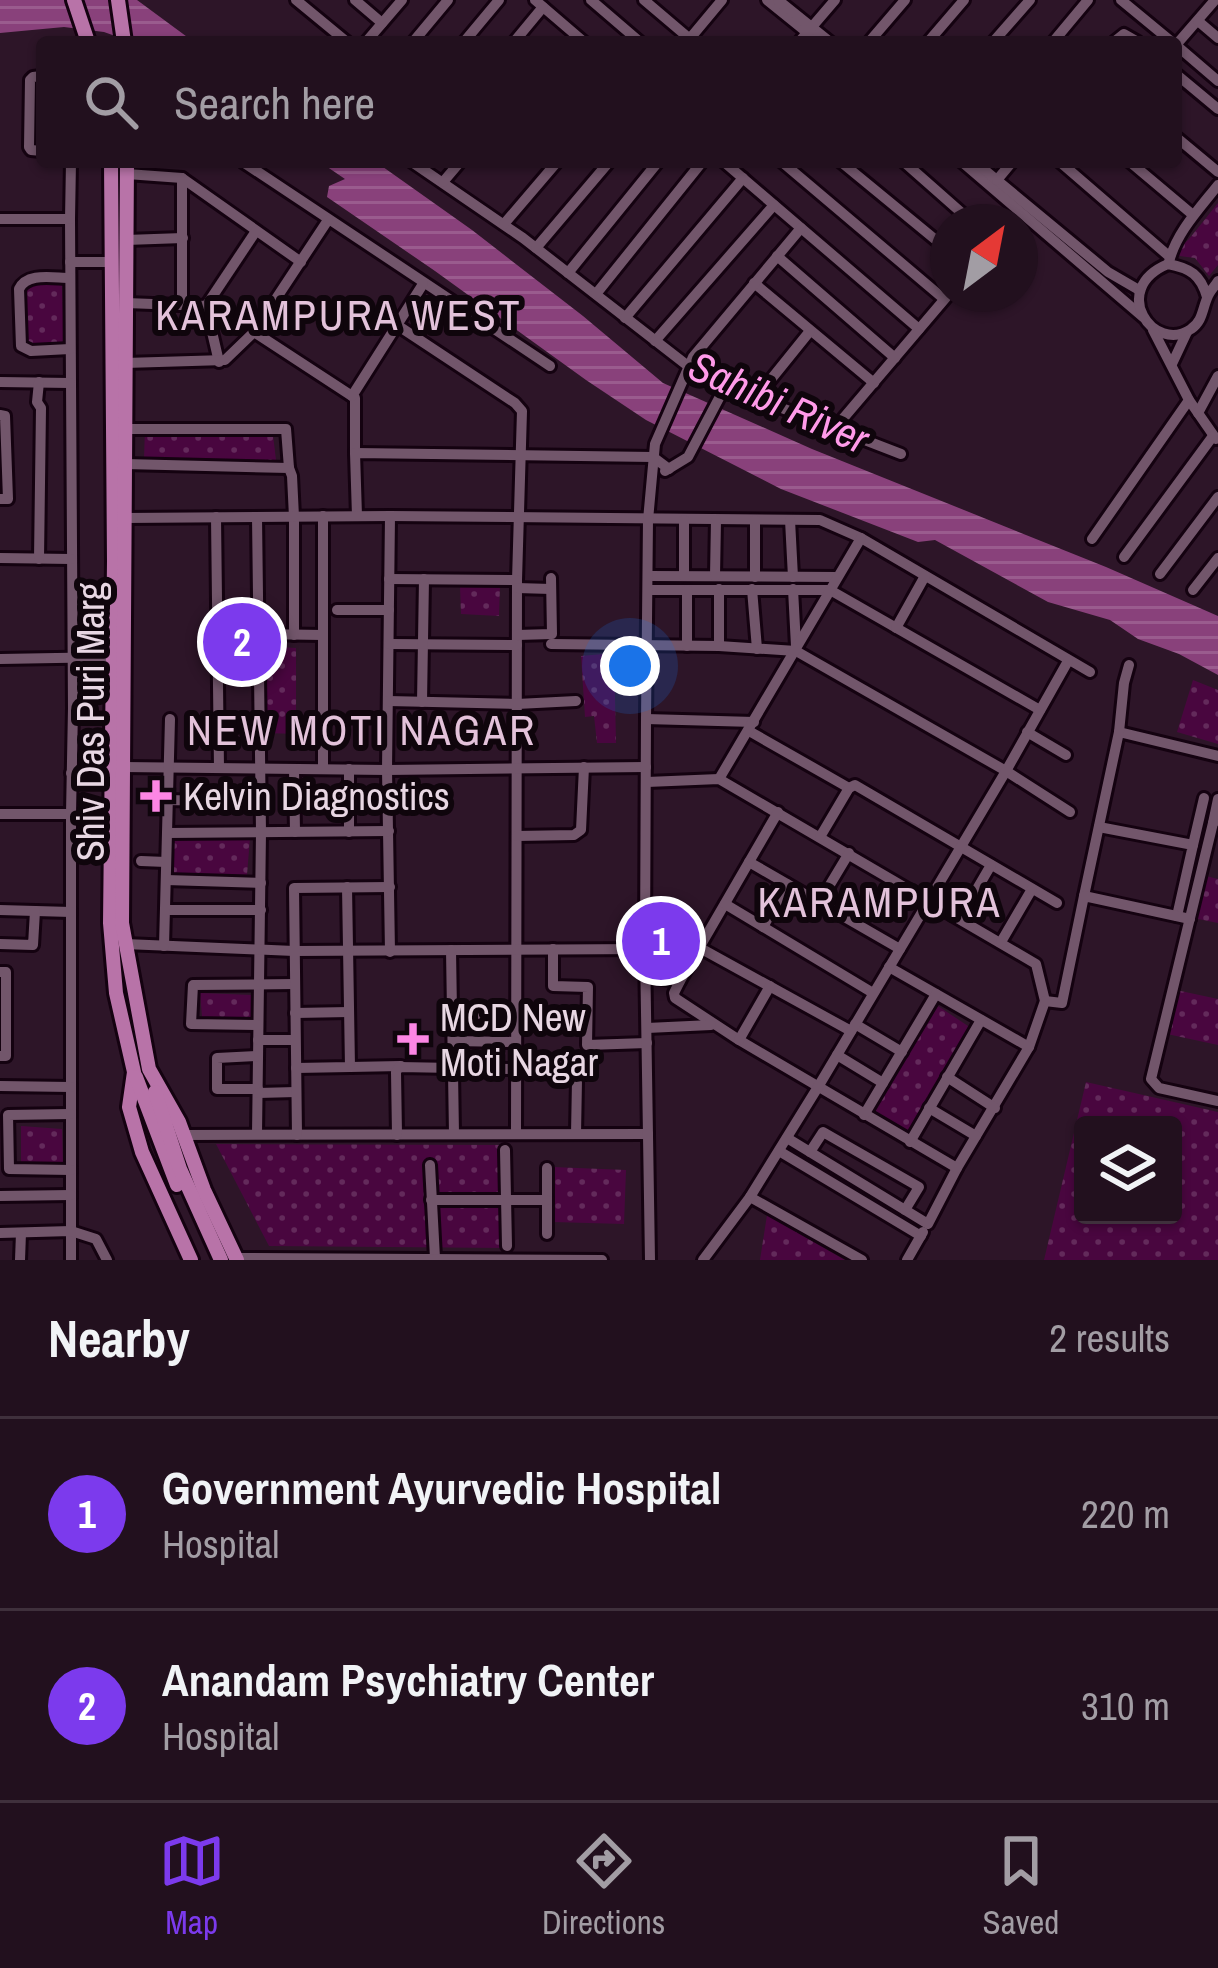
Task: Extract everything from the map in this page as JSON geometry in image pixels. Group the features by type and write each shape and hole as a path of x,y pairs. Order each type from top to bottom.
{"main road":[{"path":"74,0 86,36"},
{"path":"118,0 123,36"},
{"name":"Shiv Das Puri Marg","path":"110,168 113,656 122,923 141,1071 129,1107 142,1152 191,1260"},
{"name":"Shiv Das Puri Marg","path":"127,168 124,518 110,922 116,993 141,1071 184,1135 237,1259"},
{"path":"141,1071 213,1256"}],"street":[{"path":"296,0 339,36"},
{"path":"355,0 382,23"},
{"path":"371,36 402,0"},
{"path":"418,36 448,0"},
{"path":"469,36 499,0"},
{"path":"591,0 633,36"},
{"path":"644,0 684,36"},
{"path":"767,0 806,34"},
{"path":"806,34 835,0"},
{"path":"873,36 905,0"},
{"path":"933,36 964,0"},
{"path":"998,36 1030,0"},
{"path":"1058,36 1088,0"},
{"path":"1121,0 1165,36"},
{"path":"1182,38 1215,0"},
{"path":"781,1 806,34"},
{"path":"691,36 716,2"},
{"path":"518,36 539,4 567,36"},
{"path":"1198,21 1218,38"},
{"path":"1182,50 1218,81"},
{"path":"36,77 30,80 29,147 36,151"},
{"path":"1182,79 1218,109"},
{"path":"1182,141 1218,172"},
{"path":"70,1260 71,168"},
{"path":"127,168 182,178 301,262"},
{"path":"252,168 550,366"},
{"path":"421,168 536,248 687,369 901,454"},
{"path":"443,182 455,168"},
{"path":"504,224 552,168"},
{"path":"536,248 604,168"},
{"path":"568,273 653,168"},
{"path":"596,294 697,168"},
{"path":"731,168 919,329"},
{"path":"789,168 930,283"},
{"path":"848,168 930,235"},
{"path":"911,168 952,204"},
{"path":"969,168 1009,204"},
{"path":"982,168 1013,204"},
{"path":"997,180 1007,168"},
{"path":"1067,168 1169,261 1198,277 1208,297"},
{"path":"1137,168 1193,215"},
{"path":"182,178 182,305"},
{"path":"625,318 743,178"},
{"path":"1124,557 1216,439 1189,400 1147,321 1138,290 1149,274 1169,261 1193,215 1218,185"},
{"path":"656,341 774,205"},
{"path":"0,219 70,219"},
{"path":"125,363 219,362 230,356 254,332 328,220"},
{"path":"1038,226 1138,290"},
{"path":"650,1260 646,719 648,520 654,451 687,369 801,228"},
{"path":"1038,229 1147,321 1167,334 1187,332"},
{"path":"219,362 206,306 256,230"},
{"path":"126,240 183,238"},
{"path":"776,256 895,358"},
{"path":"70,262 110,262"},
{"path":"1172,364 1218,278 1198,277"},
{"path":"70,278 27,279 19,289 21,346 31,351 70,349"},
{"path":"754,283 874,383"},
{"path":"352,396 423,284"},
{"path":"126,303 206,306"},
{"path":"836,428 933,312"},
{"path":"397,325 522,411 516,1133"},
{"path":"756,398 810,331"},
{"path":"254,332 355,398 357,516"},
{"path":"1198,413 1218,376"},
{"path":"0,382 70,383"},
{"path":"39,382 39,559"},
{"path":"651,477 688,457 726,387"},
{"path":"1092,539 1189,400"},
{"path":"0,416 5,416 8,499 0,499"},
{"path":"125,429 286,429 294,517 294,635"},
{"path":"355,453 654,451"},
{"path":"654,451 669,469"},
{"path":"125,464 289,468"},
{"path":"1160,574 1218,497"},
{"path":"390,516 390,952"},
{"path":"257,517 261,768 257,1135"},
{"path":"322,769 323,517"},
{"path":"124,518 826,521 1090,672"},
{"path":"216,518 219,768"},
{"path":"685,520 687,646"},
{"path":"716,520 719,646"},
{"path":"755,520 757,649"},
{"path":"790,520 796,651"},
{"path":"719,779 861,538"},
{"path":"1193,590 1218,558"},
{"path":"0,559 71,559"},
{"path":"649,576 686,583 793,583 838,577"},
{"path":"896,628 925,576"},
{"path":"389,579 551,584 552,634 517,640 389,644"},
{"path":"422,702 424,579"},
{"path":"649,590 686,583"},
{"path":"793,583 830,590 1040,710"},
{"path":"337,610 388,610"},
{"path":"259,634 323,635"},
{"path":"551,644 796,651 1070,812"},
{"path":"0,659 113,656"},
{"path":"703,1260 787,1138 1068,661"},
{"path":"1045,1000 1062,1003 1130,665"},
{"path":"388,701 576,701"},
{"path":"164,946 170,718"},
{"path":"646,719 751,726 849,788"},
{"path":"1027,732 1066,755"},
{"path":"1119,733 1218,756"},
{"path":"71,773 168,767 646,767"},
{"path":"517,836 574,835 581,830 584,767"},
{"path":"294,769 295,832"},
{"path":"349,769 349,832"},
{"path":"646,782 719,779 1036,964 1045,1000 1029,1047 907,1260"},
{"path":"820,837 855,785 1057,903"},
{"path":"1177,916 1204,798"},
{"path":"1218,799 1151,1079 1159,1088 1218,1101"},
{"path":"167,800 261,802"},
{"path":"778,812 680,981 675,998 957,1168"},
{"path":"0,814 71,814"},
{"path":"1099,827 1193,845"},
{"path":"167,833 389,831"},
{"path":"819,903 849,854"},
{"path":"141,861 166,862"},
{"path":"749,862 900,950"},
{"path":"960,918 991,866"},
{"path":"166,880 261,883"},
{"path":"763,927 787,884"},
{"path":"347,887 350,1067"},
{"path":"297,1135 294,888 389,887"},
{"path":"1001,942 1032,889"},
{"path":"1084,896 1190,919"},
{"path":"725,904 873,993"},
{"path":"0,910 71,912"},
{"path":"165,910 261,910"},
{"path":"0,944 33,945 35,911"},
{"path":"125,944 390,952 645,949"},
{"path":"700,948 902,1052"},
{"path":"553,949 553,986 588,987 587,1045 647,1043"},
{"path":"451,950 454,1134"},
{"path":"889,967 1029,1047"},
{"path":"0,972 6,972 6,1056 0,1056"},
{"path":"646,977 680,981"},
{"path":"258,1025 191,1024 193,985 294,983"},
{"path":"739,1040 770,986"},
{"path":"864,1115 936,994"},
{"path":"295,1013 349,1012"},
{"path":"452,1013 516,1015"},
{"path":"910,1142 981,1020"},
{"path":"647,1028 714,1024"},
{"path":"258,1040 296,1040"},
{"path":"453,1041 516,1042"},
{"path":"837,1055 883,1083"},
{"path":"258,1056 217,1058 218,1089 296,1092"},
{"path":"397,1135 397,1072 401,1066"},
{"path":"296,1069 516,1069"},
{"path":"947,1077 994,1108"},
{"path":"576,1134 577,1081"},
{"path":"0,1086 70,1087"},
{"path":"929,1108 976,1136"},
{"path":"70,1114 8,1115 9,1169 70,1170"},
{"path":"810,1152 823,1132 919,1187 905,1210"},
{"path":"184,1135 648,1134"},
{"path":"787,1138 905,1210 925,1230"},
{"path":"505,1150 507,1246"},
{"path":"779,1151 925,1230"},
{"path":"842,1172 855,1151"},
{"path":"428,1259 430,1166"},
{"path":"548,1168 548,1234"},
{"path":"874,1191 887,1169"},
{"path":"0,1196 70,1195"},
{"path":"749,1197 862,1260"},
{"path":"431,1200 548,1200"},
{"path":"0,1233 71,1231 96,1239 107,1260"},
{"path":"20,1260 21,1233"},
{"path":"237,1259 602,1260"},
{"path":"176,1260 191,1260"}],"shaded area":[{"path":"0,0 137,0 186,36 115,36 64,27 0,33"},
{"path":"329,168 384,168 472,230 663,383 1218,616 1218,675 1138,639 1110,620 1048,602 935,540 918,542 781,489 646,420 327,197 329,186 345,179"},
{"path":"1218,203 1218,265 1209,276 1195,258 1172,255"},
{"path":"62,282 64,346 27,348 25,283"},
{"path":"145,427 272,427 276,460 144,459"},
{"path":"460,586 500,586 499,616 461,614"},
{"path":"266,646 296,648 296,734 266,733"},
{"path":"614,653 616,743 597,743 594,716 585,717 581,656"},
{"path":"1193,680 1218,690 1218,744 1177,732"},
{"path":"171,837 250,838 246,887 175,883"},
{"path":"1202,875 1218,879 1218,923 1193,918"},
{"path":"1176,990 1218,999 1218,1045 1167,1034"},
{"path":"200,993 253,995 253,1029 203,1028"},
{"path":"938,1006 971,1028 908,1133 873,1112"},
{"path":"1086,1082 1218,1112 1218,1260 1044,1260 1074,1133 1074,1224 1182,1224 1182,1116 1078,1116"},
{"path":"21,1126 62,1129 63,1165 21,1162"},
{"path":"216,1144 507,1145 509,1248 269,1246"},
{"path":"553,1167 626,1170 624,1224 553,1222"},
{"path":"767,1215 845,1260 760,1260"}],"place":[{"name":"Anandam Psychiatry Center","path":"242,642"},
{"name":"Kelvin Diagnostics","path":"156,796"},
{"name":"Government Ayurvedic Hospital","path":"661,941"},
{"name":"MCD New Moti Nagar","path":"413,1039"}],"district":[{"name":"KARAMPURA WEST","path":"339,315"},
{"name":"NEW MOTI NAGAR","path":"362,730"},
{"name":"KARAMPURA","path":"880,902"}],"water label":[{"name":"Sahibi River","path":"779,402"}]}
